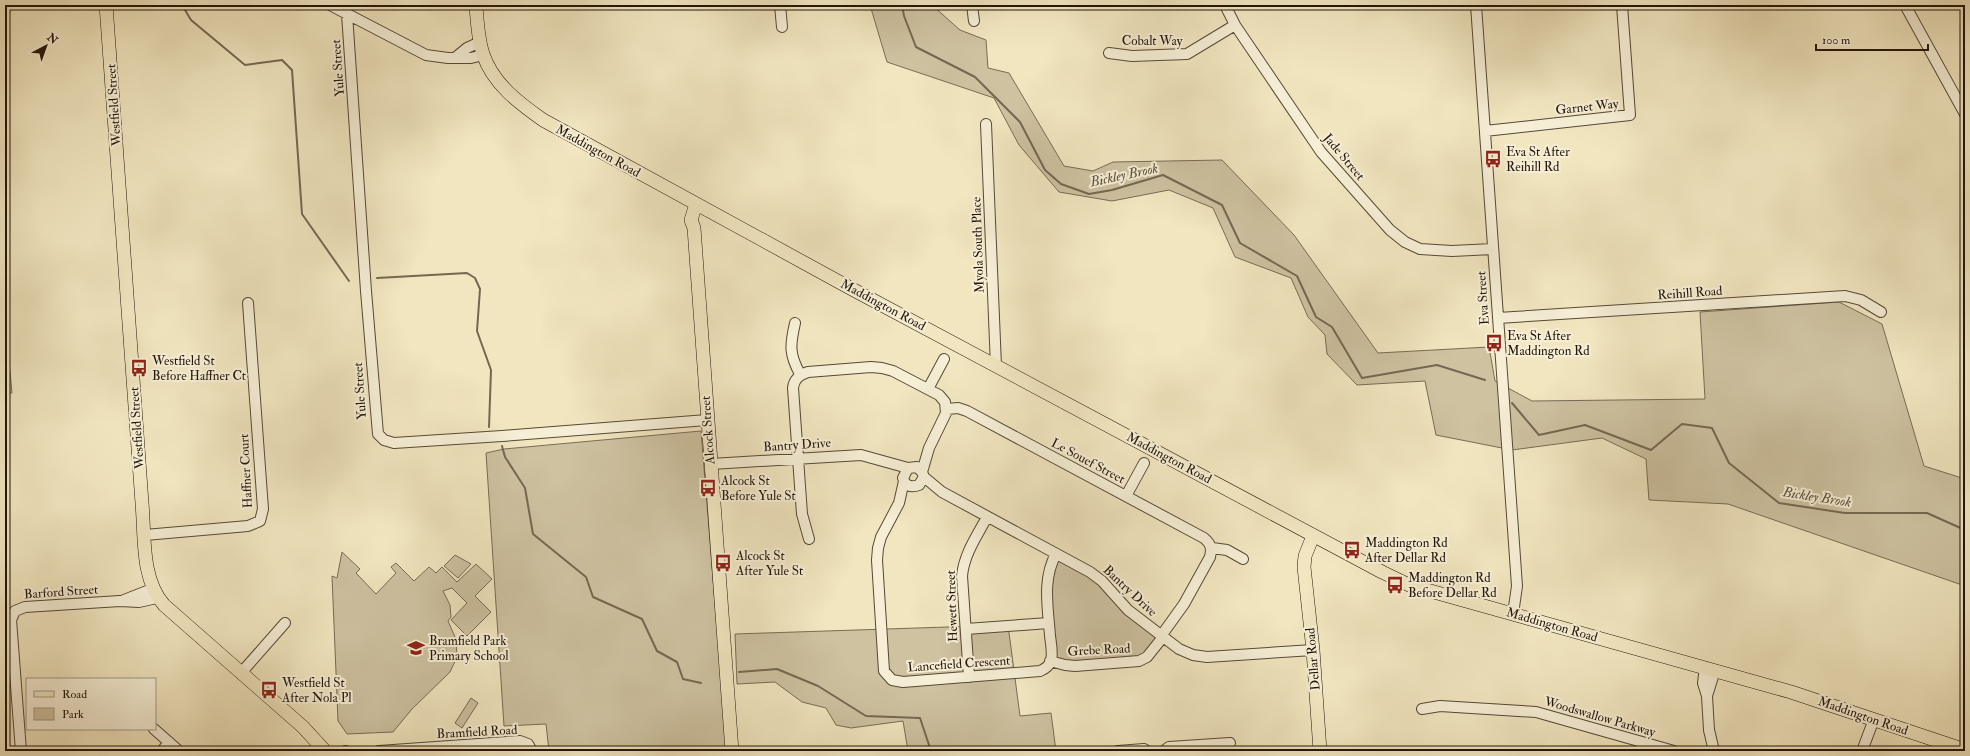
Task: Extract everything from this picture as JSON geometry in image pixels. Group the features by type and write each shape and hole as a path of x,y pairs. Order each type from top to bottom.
{"main road":[{"name":"Westfield Street","path":"106,5 147,566 155,594"},
{"name":"Maddington Road","path":"476,5 482,49 504,89 521,105 543,120 996,366 1317,538 1409,585 1791,692 1965,750"},
{"name":"Alcock Street","path":"701,207 692,220 694,228 732,751"},
{"name":"Dellar Road","path":"1317,538 1305,556 1304,567 1313,650 1320,751"},
{"path":"155,594 241,673 303,727 325,751"}],"street":[{"path":"330,5 426,55 439,58 456,57 467,48 482,49"},
{"path":"780,5 782,27"},
{"path":"972,5 974,21"},
{"name":"Jade Street","path":"1225,5 1235,25 1321,152 1390,230 1405,242 1420,249 1452,251 1492,249"},
{"name":"Eva Street","path":"1476,5 1492,249 1517,586 1513,614"},
{"name":"Garnet Way","path":"1485,131 1630,115 1622,5"},
{"path":"1905,5 1965,114"},
{"name":"Yule Street","path":"347,14 366,299 378,434 384,440 394,443 707,420"},
{"name":"Cobalt Way","path":"1109,53 1132,56 1187,54 1235,25"},
{"name":"Myola South Place","path":"986,124 996,366"},
{"name":"Reihill Road","path":"1498,318 1845,296 1861,300 1881,312"},
{"name":"Haffner Court","path":"145,535 248,526 260,522 263,509 248,303"},
{"path":"795,323 790,350 793,362 800,374"},
{"path":"928,389 944,359"},
{"path":"809,539 802,514 793,388 794,382 800,374 871,366 893,371 942,398 947,409 945,418 929,448 920,480 909,486 906,473"},
{"name":"Le Souef Street","path":"947,409 958,408 967,411 1204,538 1212,548"},
{"path":"906,473 929,448"},
{"name":"Bantry Drive","path":"711,464 861,455 883,462 906,473"},
{"path":"1126,496 1144,463"},
{"path":"906,473 917,468 920,480"},
{"name":"Lancefield Crescent","path":"899,503 906,473"},
{"name":"Bantry Drive","path":"920,480 1096,576 1128,610 1179,649 1193,655 1207,657 1313,650"},
{"name":"Lancefield Crescent","path":"920,480 899,503 881,537 877,560 884,671 892,680 903,682 1040,671 1046,668 1050,661"},
{"name":"Hewett Street","path":"969,677 963,567 965,557 987,517"},
{"path":"1162,636 1184,604 1210,557 1212,548 1227,550 1243,559"},
{"path":"1050,661 1048,571 1056,554"},
{"name":"Barford Street","path":"22,706 11,620 15,611 25,607 120,601 139,602 155,594"},
{"path":"241,673 285,623"},
{"path":"966,629 1049,623"},
{"name":"Grebe Road","path":"1050,661 1075,666 1139,661 1147,657 1162,636"},
{"path":"1707,751 1709,730 1707,696 1703,683 1710,669"},
{"path":"21,751 22,706"},
{"name":"Woodswallow Parkway","path":"1422,709 1440,706 1536,712 1674,751"},
{"path":"1862,751 1874,719"},
{"path":"155,730 179,751"},
{"path":"1709,730 1714,751"},
{"name":"Bramfield Road","path":"379,751 432,749 520,741 530,748"},
{"path":"162,751 170,742"},
{"path":"1164,751 1169,747 1230,743"},
{"path":"1118,751 1144,749 1148,751"}],"green space":[{"path":"870,5 932,5 960,30 986,40 988,68 1009,73 1064,166 1093,171 1113,162 1222,160 1294,235 1378,353 1489,347 1495,381 1532,401 1705,399 1700,312 1839,302 1882,324 1924,466 1965,479 1965,586 1728,504 1649,500 1646,459 1602,438 1512,450 1436,435 1425,381 1357,385 1327,354 1325,335 1308,317 1291,278 1235,257 1213,208 1169,190 1112,201 1059,192 1019,145 994,98 887,62"},
{"path":"5,316 12,393 5,393"},
{"path":"701,431 727,751 549,751 546,724 504,726 486,453 504,449"},
{"path":"342,552 360,569 356,573 376,594 396,573 391,567 396,563 414,581 429,567 436,573 442,567 457,582 476,564 492,579 475,596 491,612 467,636 451,620 467,603 452,588 443,591 450,605 451,617 448,621 456,639 457,657 450,672 412,709 393,732 347,734 338,721 332,576 337,578"},
{"path":"1056,554 1078,566 1163,637 1147,657 1131,662 1050,661 1047,598"},
{"path":"455,555 471,564 458,578 444,566"},
{"path":"1008,625 1020,716 1051,713 1056,751 908,751 903,721 851,728 836,725 826,708 802,702 775,682 737,684 735,634"},
{"path":"471,698 478,703 462,728 455,723"}],"waterway":[{"path":"182,5 191,20 245,65 282,60 292,70 302,214 349,281"},
{"name":"Bickley Brook","path":"902,5 904,16 916,47 975,77 1020,122 1045,170 1061,184 1089,194 1112,190 1163,175 1222,205 1240,243 1297,276 1316,317 1332,327 1362,378 1437,365 1485,380"},
{"path":"377,278 467,273 475,278 480,289 477,331 491,370 489,427"},
{"name":"Bickley Brook","path":"1512,403 1539,435 1585,425 1651,450 1682,424 1712,428 1729,463 1779,503 1845,513 1927,513 1965,530"},
{"path":"502,446 505,457 525,488 533,534 586,577 593,597 642,619 657,651 677,662 683,679 701,683"},
{"path":"739,672 777,669 818,686 866,716 920,718 931,751"}],"place":[{"name":"Eva St After Reihill Rd","path":"1493,159"},
{"name":"Eva St After Maddington Rd","path":"1494,343"},
{"name":"Westfield St Before Haffner Ct","path":"139,368"},
{"name":"Alcock St Before Yule St","path":"708,488"},
{"name":"Maddington Rd After Dellar Rd","path":"1352,550"},
{"name":"Alcock St After Yule St","path":"723,563"},
{"name":"Maddington Rd Before Dellar Rd","path":"1395,585"},
{"name":"Bramfield Park Primary School","path":"416,648"},
{"name":"Westfield St After Nola Pl","path":"269,690"}]}
